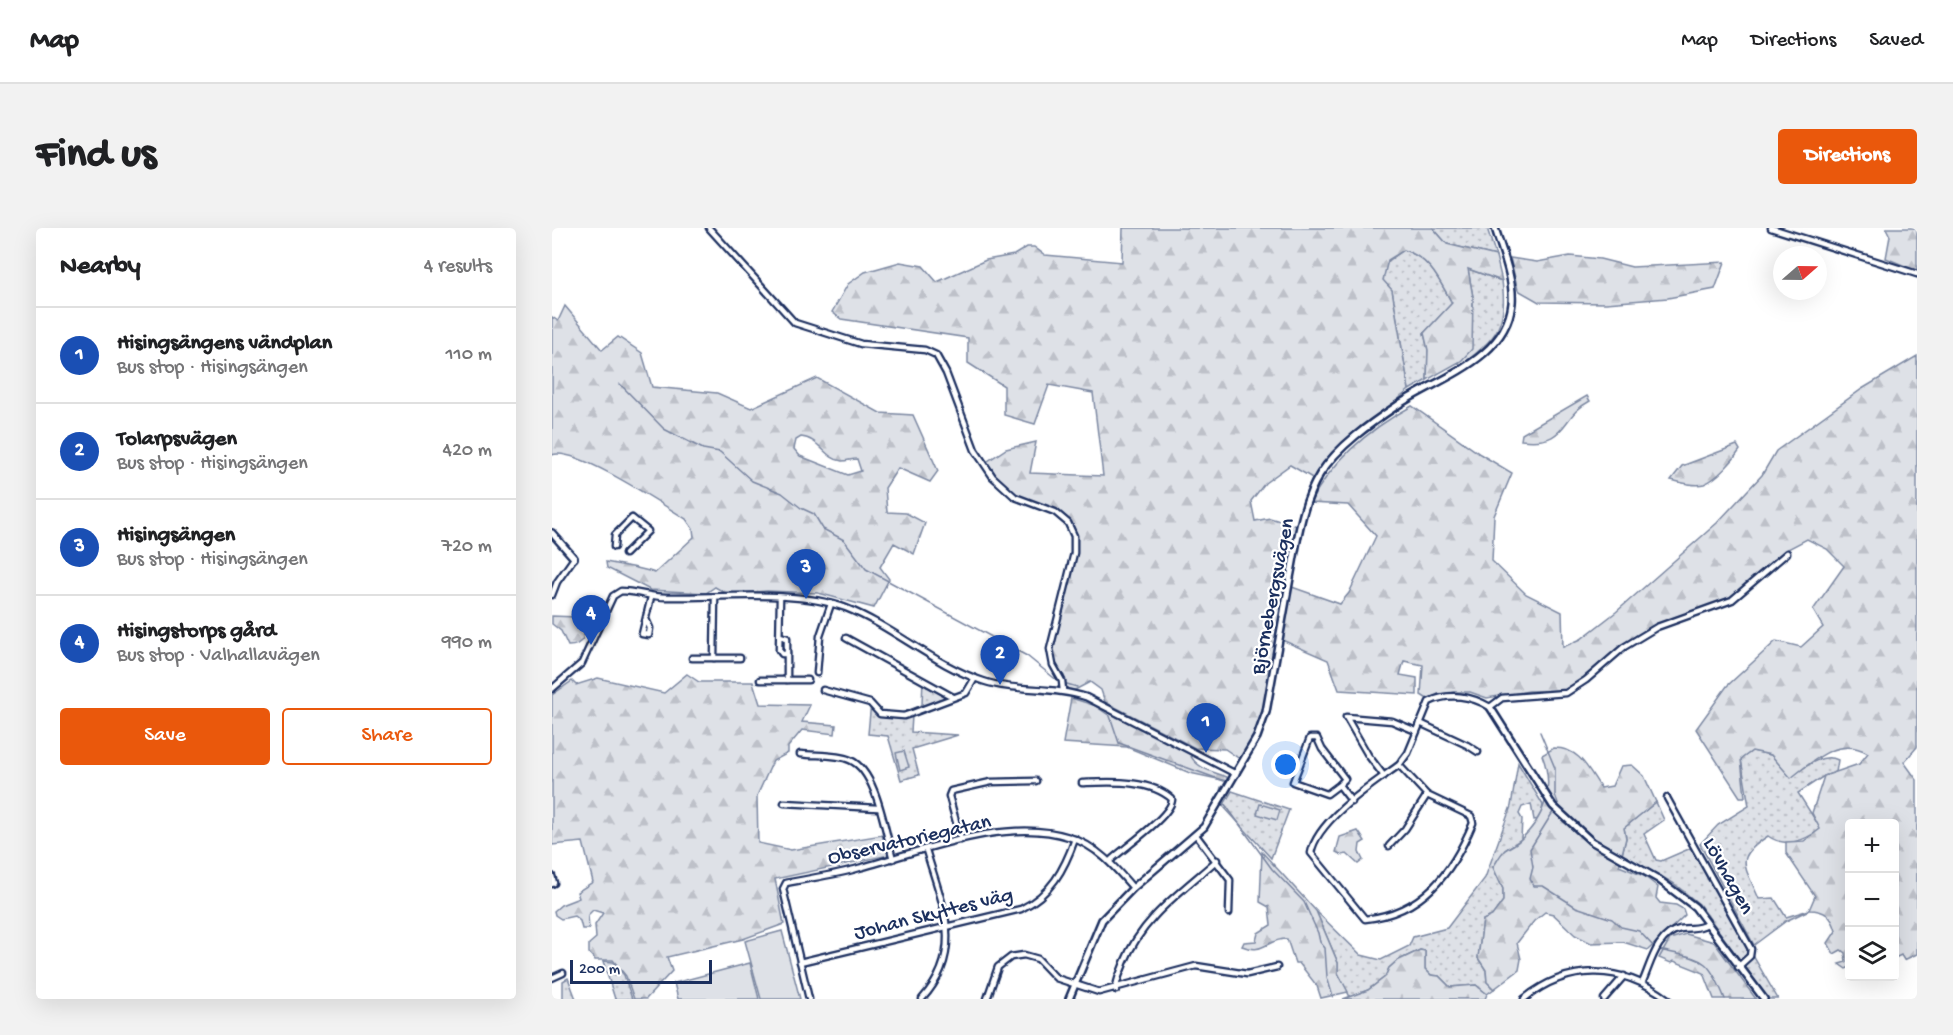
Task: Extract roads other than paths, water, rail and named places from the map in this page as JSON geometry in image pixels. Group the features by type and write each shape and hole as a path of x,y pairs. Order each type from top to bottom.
{"street":[{"path":"709,228 788,318 795,323 874,347 925,350 936,355 949,381 975,450 993,477 1015,496 1055,512 1068,523 1075,547 1050,648 1053,665 1062,681 1063,691"},
{"name":"Björnebergsvägen","path":"1069,999 1102,920 1132,888 1196,836 1210,818 1257,737 1266,712 1296,547 1311,490 1325,467 1357,436 1398,405 1470,364 1498,338 1510,312 1512,291 1495,228"},
{"path":"1771,228 1917,274"},
{"path":"614,547 615,535 632,518 648,531 625,554"},
{"path":"552,533 574,558 557,582 552,595"},
{"path":"1490,707 1502,698 1566,693 1586,680 1624,647 1657,627 1732,600 1787,553"},
{"path":"552,689 582,663 615,594 625,591 651,597 780,597 831,604 870,619 975,678 1000,685 1063,691 1101,704 1236,774"},
{"path":"646,619 651,597"},
{"path":"780,597 780,636 787,638 787,680"},
{"path":"714,658 715,598"},
{"path":"817,673 820,636 831,604"},
{"path":"846,638 953,697"},
{"path":"692,658 741,658"},
{"path":"823,690 870,704 880,714 904,716 966,693 975,678"},
{"path":"760,680 808,680"},
{"path":"1399,765 1427,795 1472,816 1473,823 1433,891 1426,897 1386,916 1365,919 1319,865 1311,853 1313,843 1325,826 1399,765 1408,753 1429,702 1446,696 1476,699 1490,707 1511,736 1540,788 1573,826 1591,841 1680,893 1695,907 1764,999"},
{"path":"1384,776 1368,755 1346,717 1392,722 1416,731"},
{"path":"1420,723 1467,744 1478,752"},
{"path":"1310,738 1317,738 1322,749 1345,779 1339,785 1327,794 1293,782 1310,738"},
{"path":"800,754 846,758 860,765 871,781 893,859"},
{"path":"961,840 949,796 951,791 991,782 1036,781"},
{"path":"1082,783 1135,784 1158,791 1172,799 1172,806 1161,818 1110,861"},
{"path":"1339,785 1352,802"},
{"path":"1389,846 1405,829 1427,795"},
{"name":"Lövhagen","path":"1667,798 1751,949 1750,956 1738,967"},
{"path":"784,803 878,808"},
{"name":"Observatoriegatan","path":"800,962 783,886 961,840 1026,831 1058,834 1075,839 1110,861 1132,888"},
{"path":"1196,836 1227,874 1232,886 1229,913"},
{"name":"Johan Skyttes väg","path":"800,962 1013,912 1035,901 1056,881 1075,839"},
{"path":"922,999 945,963 948,948 947,927 926,850"},
{"path":"1116,990 1128,953 1140,931 1170,900 1217,860"},
{"path":"552,876 554,883 552,884"},
{"path":"1643,981 1657,949 1670,933 1695,929 1707,924"},
{"path":"987,999 998,967 1011,957 1032,956 1056,978 1099,992 1116,990 1196,966 1247,974 1276,967"},
{"path":"800,962 809,999"},
{"path":"1524,999 1543,985 1564,976 1587,971 1643,981 1668,999"},
{"path":"552,978 563,973"},
{"path":"1604,999 1624,976"}],"waterway":[{"path":"620,384 664,429 703,449 720,452 752,481 782,493 801,508 814,514 823,529 844,540 866,569 1027,656 1059,682"},
{"path":"1067,684 1077,687"},
{"path":"1085,699 1110,716 1119,743 1224,781"},
{"path":"1540,732 1555,768 1555,795 1559,806"},
{"path":"1219,795 1221,787"},
{"path":"1224,803 1272,869 1304,902 1320,942 1325,948 1327,977 1333,997"},
{"path":"1553,812 1530,849 1533,867 1530,879 1534,886 1543,886 1576,907 1612,919 1621,927 1639,931 1654,947"},
{"path":"1659,950 1694,958 1708,966 1725,999"}],"place":[{"name":"Hisingsängen","path":"806,599"},
{"name":"Hisingstorps gård","path":"591,645"},
{"name":"Tolarpsvägen","path":"1000,685"},
{"name":"Hisingsängens vändplan","path":"1206,753"}]}
